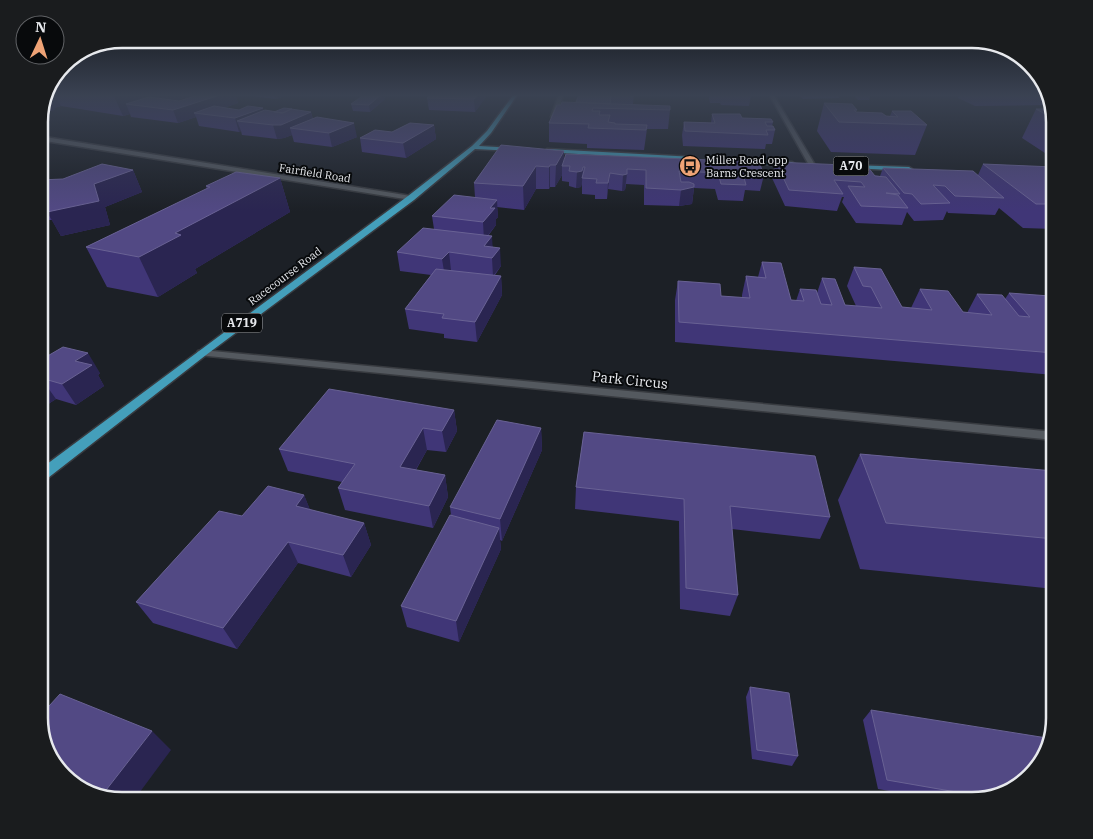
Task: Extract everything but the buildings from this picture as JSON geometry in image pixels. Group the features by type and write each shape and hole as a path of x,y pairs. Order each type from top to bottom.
{"main road":[{"name":"A719","path":"474,147 488,133"},
{"path":"474,147 518,150"},
{"name":"Racecourse Road","path":"48,470 202,352 411,198 474,147"},
{"path":"537,151 707,160"},
{"name":"A70","path":"737,161 822,165"},
{"name":"A70","path":"841,166 918,169"}],"street":[{"path":"794,133 812,165"},
{"name":"Fairfield Road","path":"48,139 411,198"},
{"name":"Park Circus","path":"202,352 1046,435"}],"place":[{"name":"Miller Road opp Barns Crescent","path":"690,166"}]}
